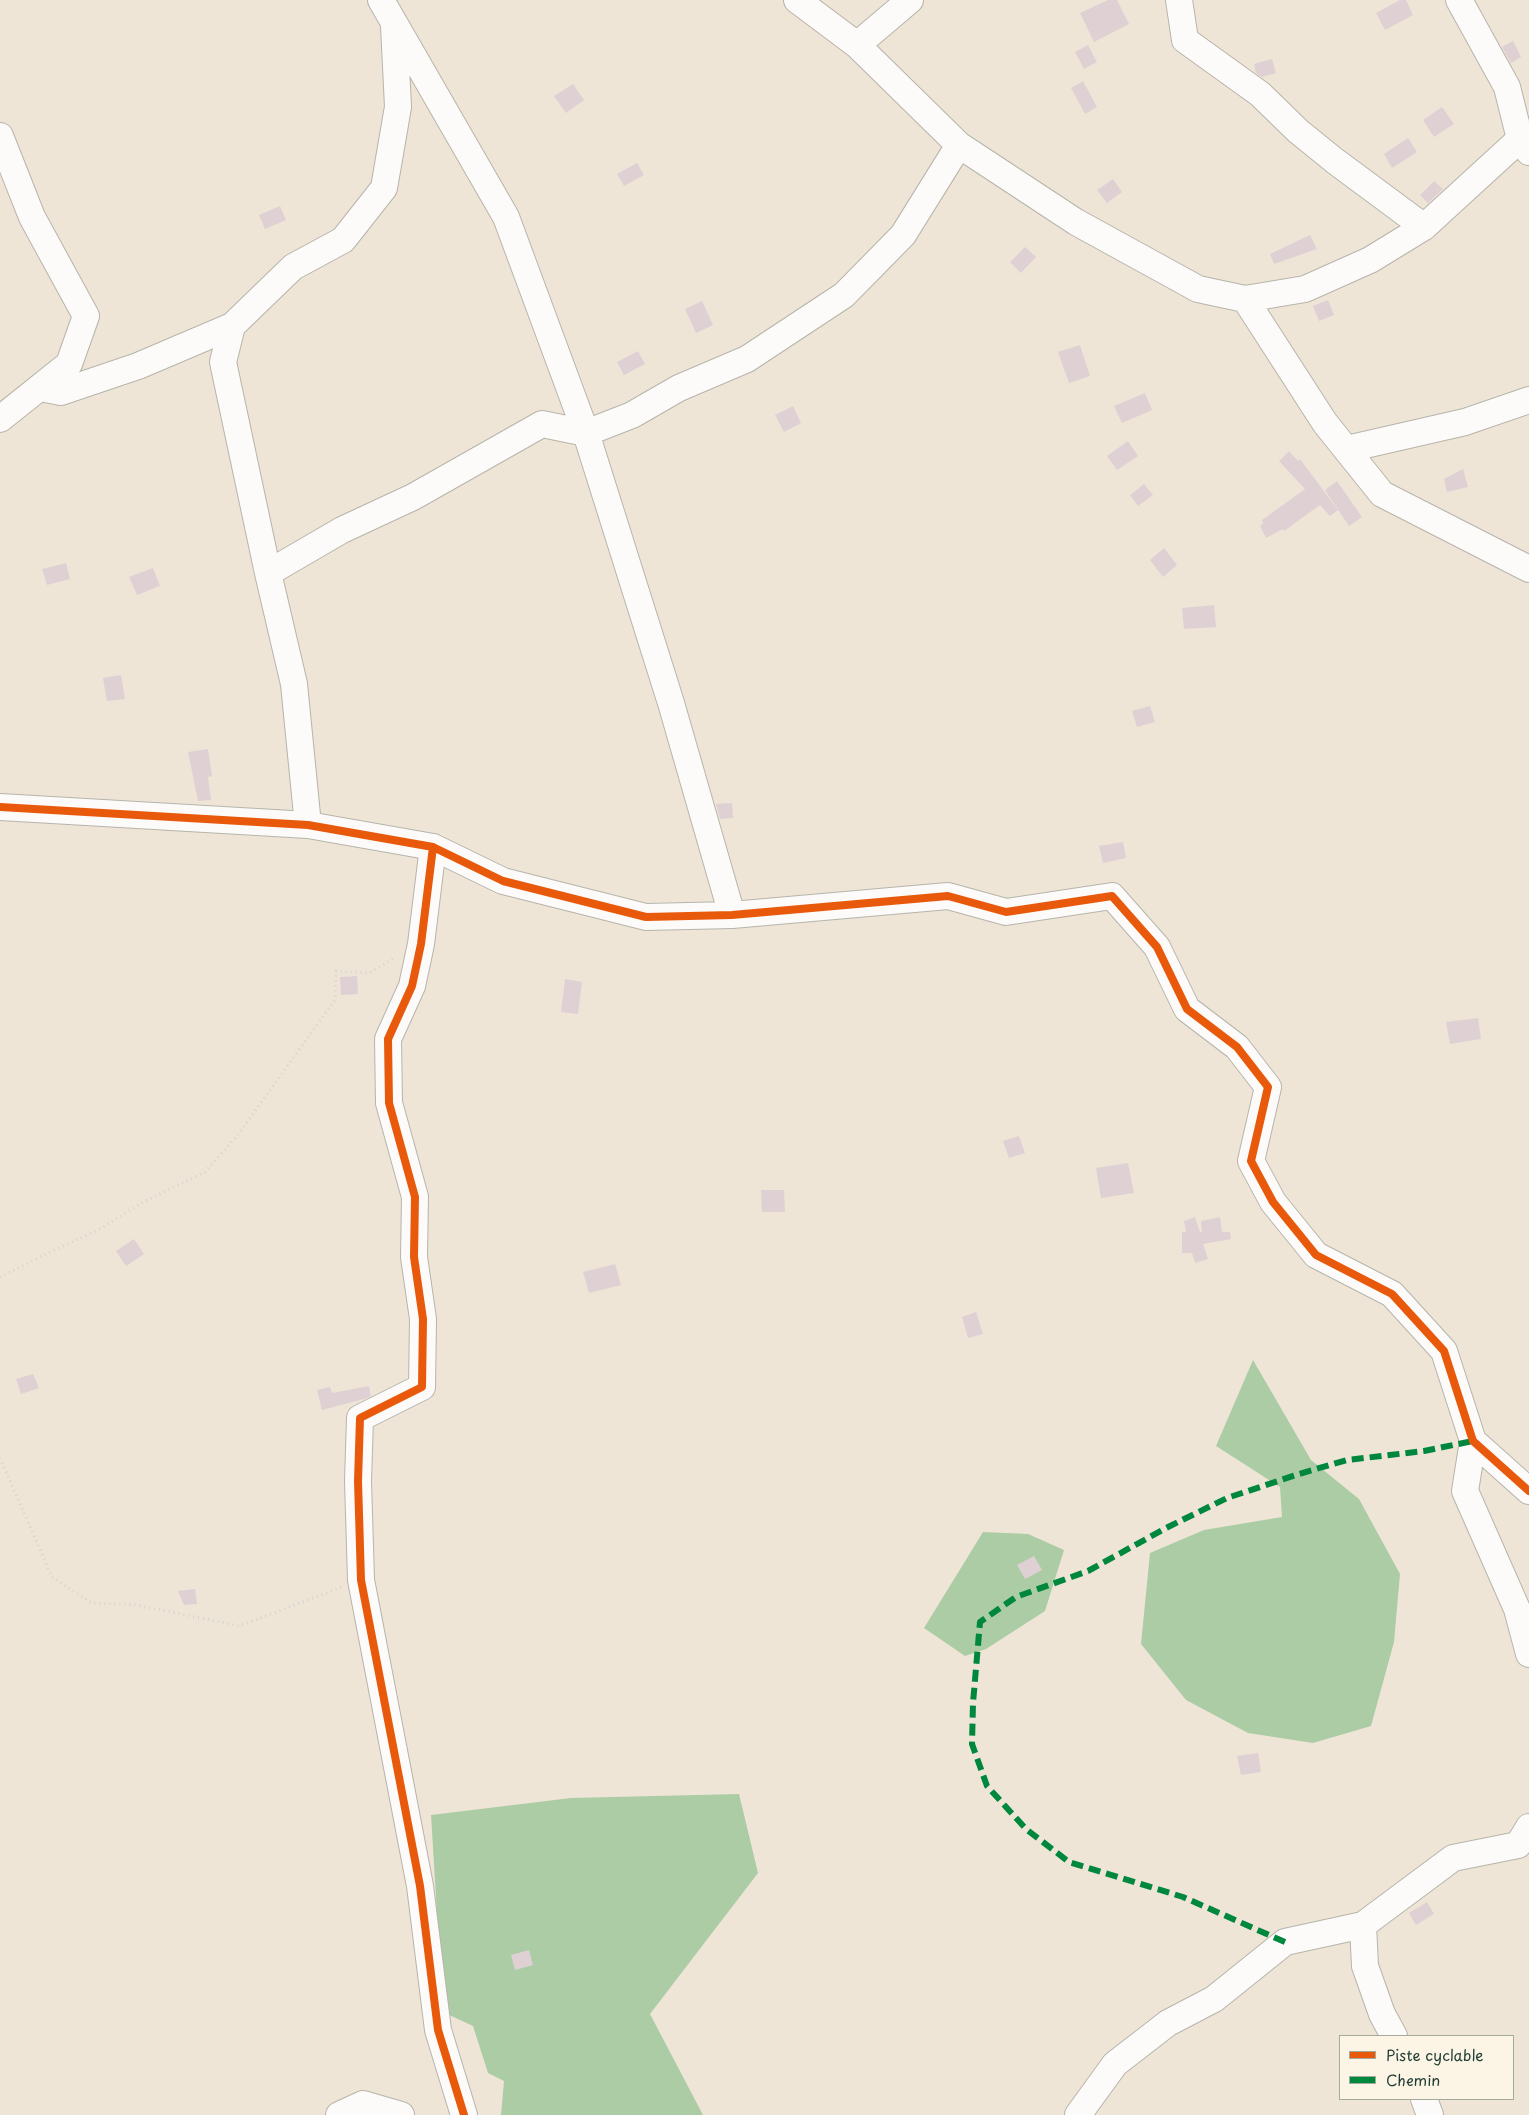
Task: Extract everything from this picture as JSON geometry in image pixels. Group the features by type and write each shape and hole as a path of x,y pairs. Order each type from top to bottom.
{"street":[{"path":"381,0 506,217 586,433 671,703 732,915"},
{"path":"797,0 857,45 959,145 1076,222 1198,289 1245,299 1305,289 1370,260 1424,227 1526,142 1507,87 1459,0"},
{"path":"857,45 910,0"},
{"path":"1179,0 1185,40 1260,94 1298,131 1424,227"},
{"path":"40,388 61,392 138,366 232,326 293,267 343,240 384,188 398,107 394,23"},
{"path":"0,136 32,217 86,316 69,364 0,419"},
{"path":"268,573 342,530 413,497 542,424 586,433 632,415 679,388 747,359 844,295 903,235 959,145"},
{"path":"1245,299 1326,424 1382,494 1529,570"},
{"path":"232,326 224,362 268,573 294,684 308,825"},
{"path":"1347,450 1465,422 1529,400"},
{"path":"0,807 308,825 433,847 503,881 646,917 732,915 948,896 1006,912 1112,896 1157,947 1187,1009 1237,1047 1268,1087 1251,1161 1272,1202 1316,1255 1392,1294 1444,1351 1473,1441 1466,1491 1517,1609 1529,1654"},
{"path":"433,847 421,944 412,986 388,1039 389,1103 415,1197 414,1257 423,1319 422,1387 360,1418 358,1481 361,1580 420,1886 438,2030 464,2115"},
{"path":"1473,1441 1529,1491"},
{"path":"1078,2115 1115,2064 1168,2023 1214,1999 1285,1942 1363,1925 1453,1858 1518,1845 1529,1827"},
{"path":"1363,1925 1365,1966 1382,2014 1393,2035"},
{"path":"1424,2100 1430,2115"},
{"path":"339,2115 364,2104 401,2115"}],"path":[{"path":"0,1277 52,1250 98,1230 145,1201 205,1172 237,1136 336,1000 336,972 369,973 421,944"},
{"path":"0,1458 52,1577 92,1603 137,1605 238,1626 361,1580"}],"green space":[{"path":"1253,1360 1311,1460 1359,1499 1400,1574 1394,1642 1371,1726 1313,1743 1248,1733 1186,1700 1141,1644 1150,1553 1204,1530 1282,1517 1280,1487 1216,1446"},
{"path":"983,1532 1028,1534 1064,1550 1045,1611 986,1649 965,1656 924,1628"},
{"path":"739,1794 758,1873 650,2014 703,2115 501,2115 504,2081 488,2073 473,2026 443,2012 431,1815 571,1798"}],"building":[{"path":"1108,0 1117,0 1129,24 1094,42 1080,13"},
{"path":"1400,0 1406,0 1413,15 1385,30 1376,13"},
{"path":"1513,41 1521,57 1511,63 1502,47"},
{"path":"1088,45 1097,62 1084,69 1075,52"},
{"path":"1272,59 1276,73 1262,77 1256,73 1254,64"},
{"path":"1083,81 1097,107 1085,114 1071,88"},
{"path":"573,84 584,100 566,113 554,96"},
{"path":"1442,107 1454,124 1434,137 1423,120"},
{"path":"1408,138 1417,152 1392,168 1384,154"},
{"path":"637,163 644,175 624,186 617,174"},
{"path":"1113,179 1122,192 1107,203 1097,190"},
{"path":"1434,181 1443,189 1428,203 1420,195"},
{"path":"280,206 286,220 265,229 259,215"},
{"path":"1310,235 1317,249 1274,264 1270,254"},
{"path":"1025,247 1036,257 1021,273 1010,262"},
{"path":"1328,300 1334,315 1319,321 1313,306"},
{"path":"702,301 713,325 696,333 685,309"},
{"path":"1080,345 1090,376 1069,383 1058,352"},
{"path":"638,351 645,364 624,375 617,362"},
{"path":"1145,393 1152,410 1122,423 1114,406"},
{"path":"793,406 801,423 784,432 775,415"},
{"path":"1128,441 1138,456 1117,470 1107,456"},
{"path":"1289,451 1298,461 1300,459 1338,510 1330,516 1320,505 1284,531 1283,529 1266,538 1260,526 1263,524 1262,520 1305,489 1279,461"},
{"path":"1463,469 1468,487 1447,492 1444,479"},
{"path":"1337,481 1362,517 1349,526 1325,490"},
{"path":"1144,484 1153,495 1138,506 1130,495"},
{"path":"1164,548 1177,565 1163,577 1150,560"},
{"path":"66,563 70,579 47,585 42,569"},
{"path":"153,568 160,586 137,595 129,577"},
{"path":"1214,605 1216,627 1184,629 1182,608"},
{"path":"121,675 125,699 107,701 103,678"},
{"path":"1150,706 1155,722 1137,727 1132,711"},
{"path":"208,749 212,776 208,777 211,800 198,801 188,752"},
{"path":"732,803 733,818 720,819 716,804"},
{"path":"1123,842 1126,858 1103,863 1099,846"},
{"path":"357,976 358,994 341,995 340,977"},
{"path":"565,979 582,982 578,1014 561,1012"},
{"path":"1478,1018 1481,1039 1450,1044 1446,1022"},
{"path":"1019,1136 1025,1153 1009,1158 1003,1141"},
{"path":"1128,1163 1134,1193 1101,1198 1096,1168"},
{"path":"761,1190 784,1190 785,1212 762,1212"},
{"path":"1195,1217 1200,1232 1202,1232 1201,1221 1220,1217 1222,1232 1230,1232 1231,1239 1203,1244 1208,1259 1195,1263 1192,1253 1182,1253 1182,1232 1186,1232 1184,1221"},
{"path":"134,1239 144,1254 126,1266 116,1251"},
{"path":"615,1264 621,1285 589,1293 583,1272"},
{"path":"976,1312 983,1334 968,1338 962,1317"},
{"path":"33,1374 39,1388 21,1394 16,1379"},
{"path":"369,1386 371,1396 322,1410 317,1390 330,1387 332,1393"},
{"path":"1034,1556 1042,1570 1025,1579 1017,1565"},
{"path":"195,1589 197,1604 184,1605 178,1591"},
{"path":"1258,1753 1261,1772 1241,1775 1237,1756"},
{"path":"1427,1902 1434,1914 1416,1925 1409,1913"},
{"path":"529,1950 533,1965 515,1970 511,1955"}],"marked path":[{"path":"1285,1942 1183,1897 1069,1862 1026,1829 987,1786 972,1744 973,1703 980,1622 1016,1597 1088,1571 1166,1528 1227,1498 1347,1460 1424,1451 1473,1441"}],"cycle path":[{"path":"0,807 308,825 433,847 503,881 646,917 732,915 948,896 1006,912 1112,896 1157,947 1187,1009 1237,1047 1268,1087 1251,1161 1273,1202 1316,1255 1392,1294 1444,1351 1473,1441 1529,1491"},
{"path":"433,847 421,944 412,986 388,1039 389,1103 415,1197 414,1257 423,1319 422,1387 360,1418 358,1481 361,1580 420,1886 438,2030 464,2115"}]}
